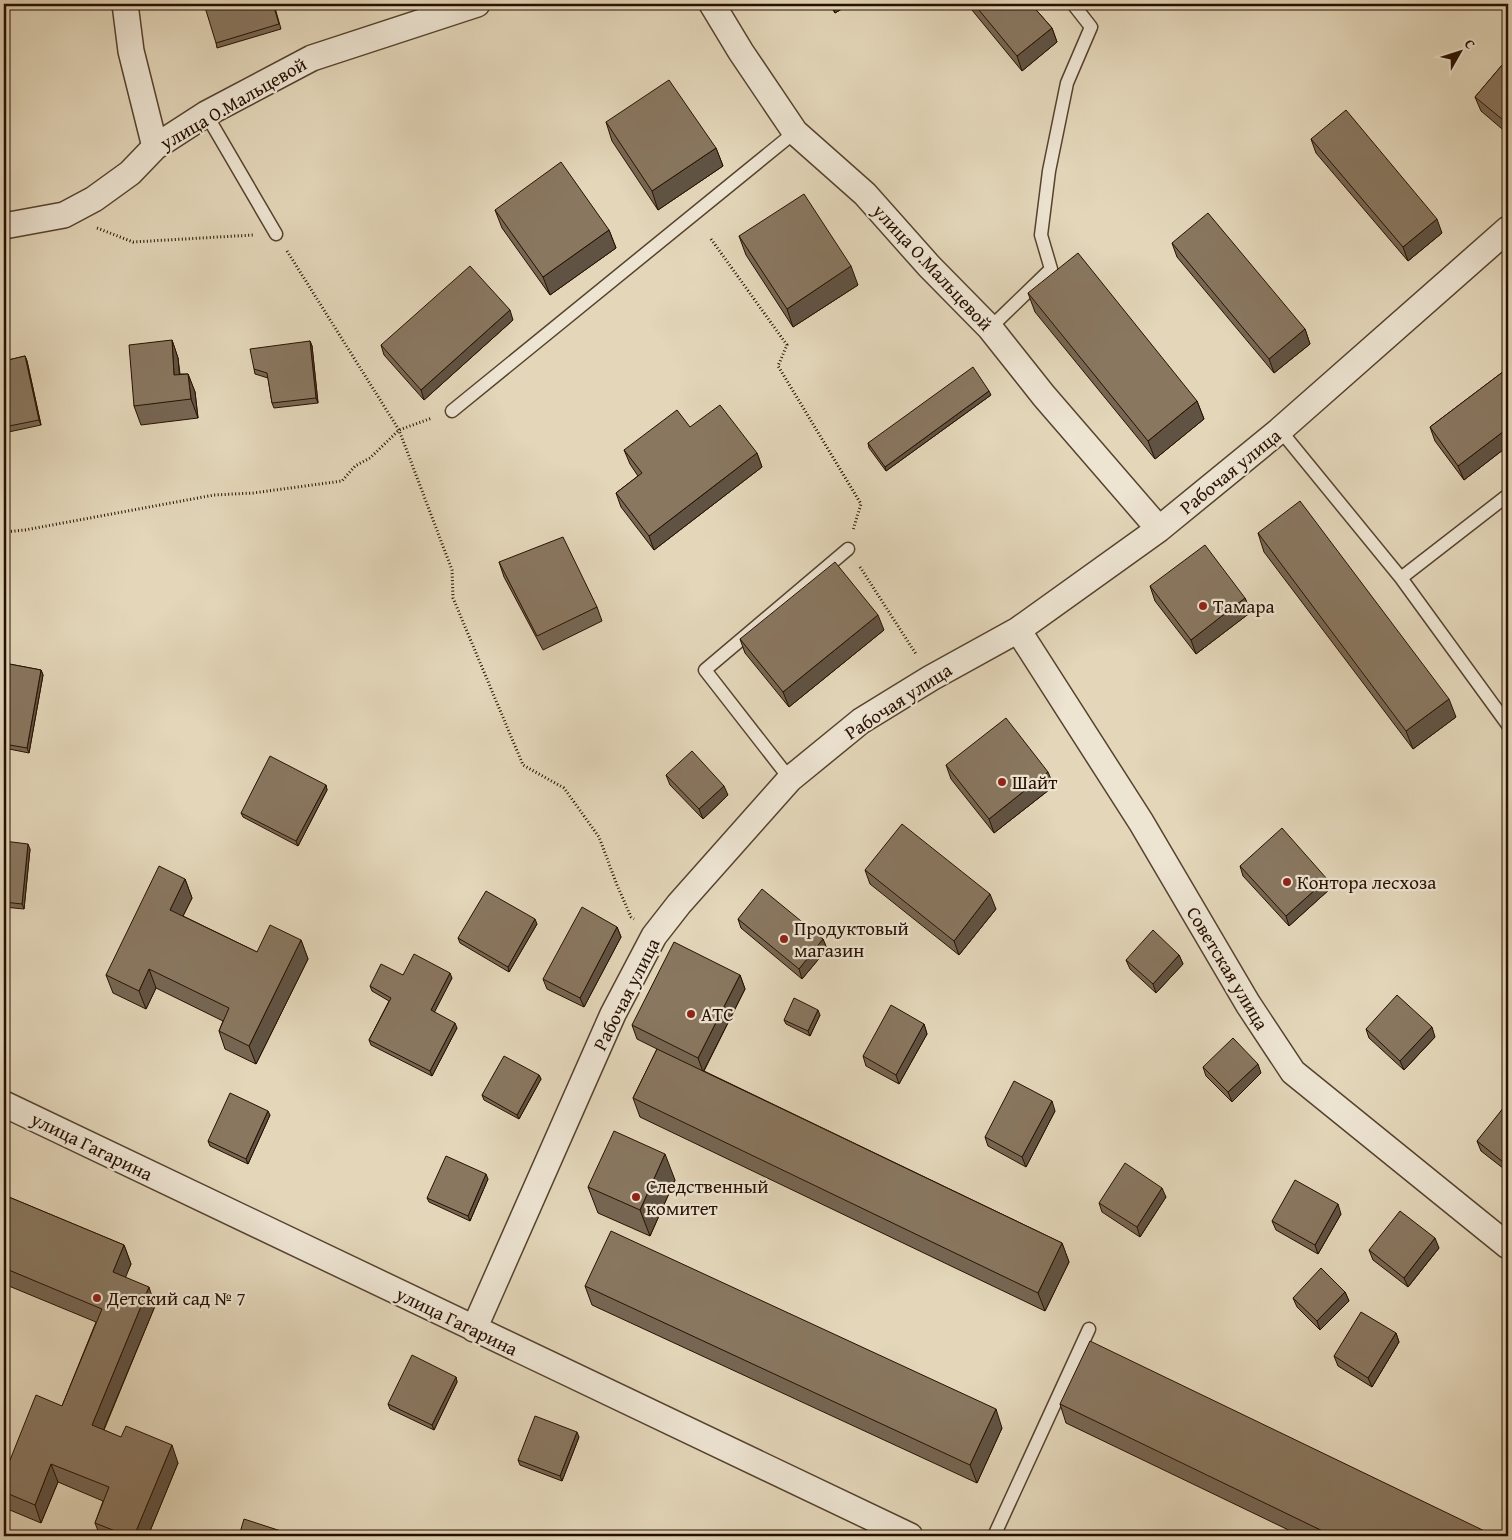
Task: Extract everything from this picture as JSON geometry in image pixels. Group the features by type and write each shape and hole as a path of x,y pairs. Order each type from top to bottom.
{"street":[{"path":"125,4 131,51 155,147"},
{"name":"улица О.Мальцевой","path":"4,226 64,215 94,199 123,178 155,147 206,114 312,58 477,4"},
{"name":"улица О.Мальцевой","path":"712,4 794,132 866,194 929,266 990,328 1044,396 1159,529"},
{"name":"Рабочая улица","path":"474,1329 613,1014 654,936 679,904 790,779 862,721 931,678 1018,630 1159,529 1280,430 1508,229"},
{"name":"Советская улица","path":"1018,630 1141,822 1248,1004 1293,1072 1508,1246"},
{"name":"улица Гагарина","path":"4,1104 910,1536"}],"lane":[{"path":"990,328 1051,269 1040,235 1049,171 1067,83 1091,27 1073,4"},
{"path":"206,114 276,234"},
{"path":"452,411 794,132"},
{"path":"1280,430 1401,578 1508,725"},
{"path":"1401,578 1508,495"},
{"path":"790,779 704,670 848,549"},
{"path":"994,1536 1089,1329"}],"path":[{"path":"64,215 133,242 276,234 399,430 452,570 453,598 523,765 564,788 599,837 631,917 654,936"},
{"path":"711,239 787,345 778,366 861,504 848,549 931,678"},
{"path":"4,532 25,530 214,495 253,494 342,481 355,466 370,458 399,430 452,411"}],"building":[{"path":"204,4 273,4 279,24 216,43"},
{"path":"974,4 1031,4 1052,28 1017,56"},
{"path":"1508,58 1508,124 1475,97"},
{"path":"669,80 716,148 652,191 606,122"},
{"path":"1346,110 1437,219 1403,247 1311,139"},
{"path":"561,162 609,230 543,277 495,210"},
{"path":"804,194 851,266 787,309 739,236"},
{"path":"1208,213 1305,329 1269,359 1172,243"},
{"path":"1078,253 1197,401 1148,441 1028,293"},
{"path":"470,266 510,310 421,390 381,345"},
{"path":"172,340 174,375 188,374 191,399 134,406 129,345"},
{"path":"310,341 316,398 272,403 267,373 254,369 250,349"},
{"path":"25,356 39,420 4,427 4,361"},
{"path":"973,367 989,391 885,467 868,443"},
{"path":"1508,368 1508,428 1458,466 1430,427"},
{"path":"720,405 757,453 649,536 616,493 642,473 624,450 677,410 690,427"},
{"path":"1300,501 1449,699 1406,731 1258,533"},
{"path":"563,537 597,607 537,636 499,562"},
{"name":"Тамара","path":"1205,545 1245,598 1191,640 1150,586"},
{"path":"835,562 878,615 783,692 740,639"},
{"path":"4,663 41,670 27,748 4,744"},
{"name":"Шайт","path":"1006,718 1048,772 989,819 946,765"},
{"path":"692,751 724,786 699,809 666,775"},
{"path":"270,756 326,785 296,841 241,813"},
{"path":"902,824 990,894 954,941 865,870"},
{"name":"Контора лесхоза","path":"1282,828 1327,879 1286,916 1240,866"},
{"path":"4,841 28,844 22,904 4,902"},
{"path":"159,866 185,879 170,910 257,952 270,925 301,940 249,1046 219,1031 229,1008 149,969 139,991 106,975"},
{"name":"Продуктовый магазин","path":"762,889 823,939 799,969 738,919"},
{"path":"486,891 535,919 508,967 458,938"},
{"path":"582,907 617,927 580,998 543,979"},
{"path":"1153,930 1179,955 1153,984 1126,960"},
{"name":"АТС","path":"674,942 740,975 698,1058 632,1025"},
{"path":"414,954 450,973 431,1010 455,1023 430,1071 369,1040 391,998 370,986 381,964 403,975"},
{"path":"1397,995 1432,1027 1400,1061 1366,1029"},
{"path":"794,998 818,1010 808,1031 784,1020"},
{"path":"891,1005 924,1024 896,1075 863,1056"},
{"path":"1233,1038 1258,1064 1228,1092 1203,1067"},
{"path":"657,1049 1062,1243 1038,1293 633,1098"},
{"path":"504,1056 539,1075 517,1115 482,1095"},
{"path":"1014,1081 1052,1101 1022,1157 985,1137"},
{"path":"230,1093 268,1111 246,1159 208,1141"},
{"path":"1504,1107 1508,1111 1508,1166 1477,1141"},
{"path":"614,1131 665,1154 640,1210 588,1187"},
{"path":"446,1156 486,1174 468,1216 427,1198"},
{"path":"1125,1163 1162,1188 1137,1227 1099,1203"},
{"path":"1295,1180 1338,1204 1315,1245 1272,1221"},
{"path":"4,1195 124,1245 113,1272 149,1287 92,1425 121,1437 126,1426 172,1445 134,1536 128,1536 95,1523 109,1487 51,1464 35,1505 4,1492 4,1475 36,1395 62,1406 102,1309 4,1268"},
{"path":"1400,1211 1435,1238 1404,1278 1369,1250"},
{"path":"611,1231 996,1409 970,1465 585,1286"},
{"path":"1321,1268 1345,1292 1317,1321 1293,1298"},
{"path":"1361,1312 1396,1333 1368,1378 1334,1356"},
{"path":"1090,1341 1495,1536 1333,1536 1060,1404"},
{"path":"412,1355 456,1377 432,1425 388,1404"},
{"path":"535,1416 577,1432 560,1476 518,1460"},
{"path":"244,1519 287,1533 286,1536 239,1536"}],"place":[{"name":"Тамара","path":"1203,606"},
{"name":"Шайт","path":"1002,782"},
{"name":"Контора лесхоза","path":"1287,882"},
{"name":"Продуктовый магазин","path":"784,939"},
{"name":"АТС","path":"691,1014"},
{"name":"Следственный комитет","path":"636,1197"},
{"name":"Детский сад № 7","path":"97,1298"}]}
